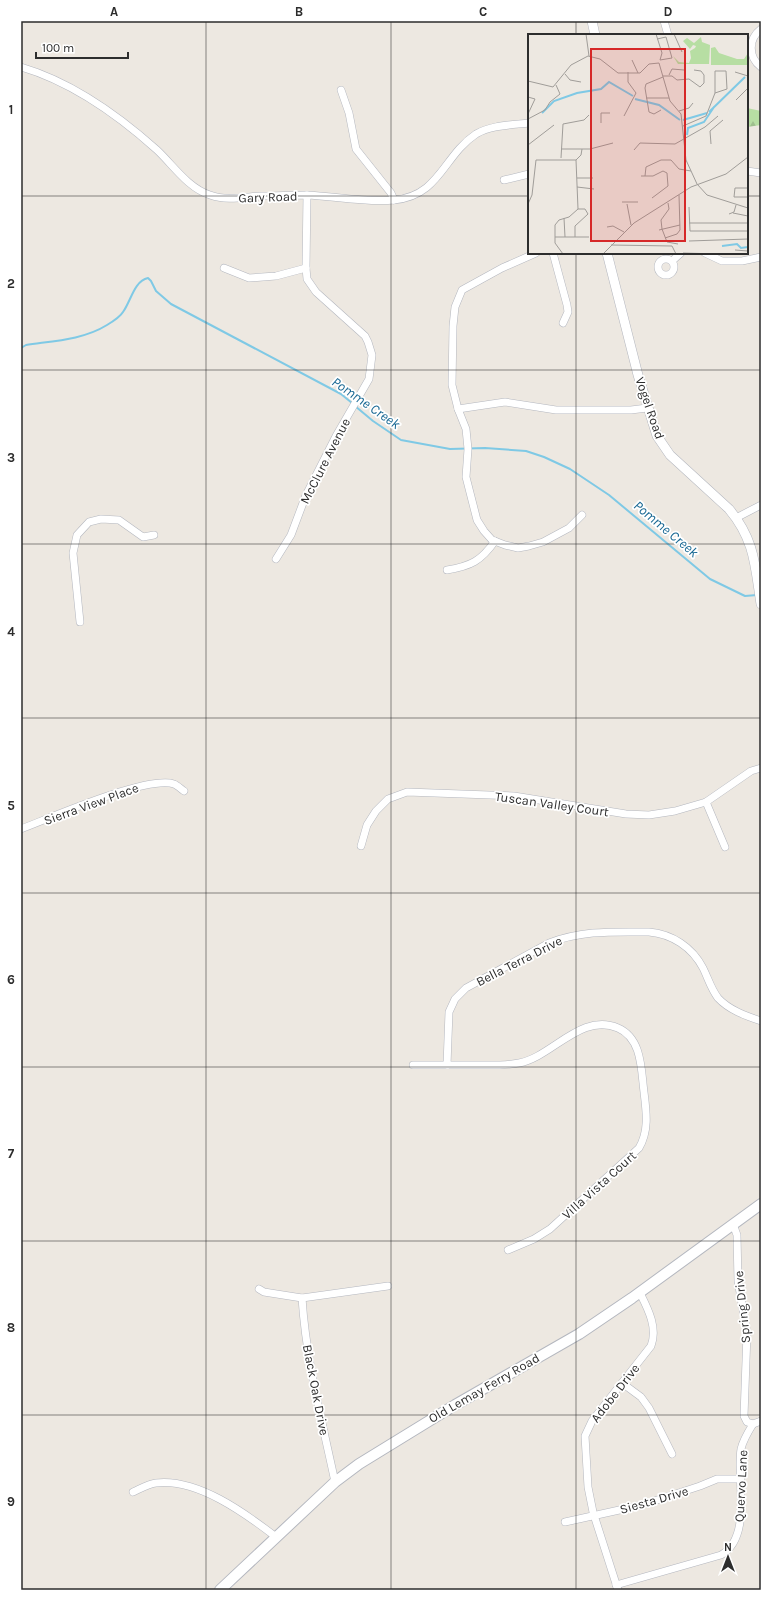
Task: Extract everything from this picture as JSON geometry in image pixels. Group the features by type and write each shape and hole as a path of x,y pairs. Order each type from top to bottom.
{"main road":[{"name":"Old Lemay Ferry Road","path":"220,1590 335,1482 360,1464 494,1382 579,1334 640,1293 761,1204"}],"street":[{"path":"592,21 595,34"},
{"path":"664,21 668,34"},
{"path":"758,21 761,26"},
{"path":"761,29 753,38 751,51 755,61 761,67"},
{"name":"Gary Road","path":"21,67 71,88 114,115 157,151 187,180 209,195 224,198 307,195 394,200 411,197 421,192 431,184 458,151 476,134 487,129 528,123"},
{"path":"342,90 349,113 356,149 391,193 394,200"},
{"path":"748,171 761,173"},
{"path":"504,180 528,174"},
{"name":"McClure Avenue","path":"276,559 291,535 306,494 333,442 369,379 371,368 372,355 365,336 316,292 307,279 307,195"},
{"path":"534,254 502,268 462,290 455,307 453,326 452,385 458,409 466,428 468,449 466,477 477,520 484,531 495,541 505,545 518,548 543,542 569,528 582,515"},
{"path":"553,254 568,312 563,323"},
{"name":"Vogel Road","path":"607,254 647,408 657,436 665,449 729,509 736,518 750,542 761,604"},
{"path":"672,262 679,254"},
{"path":"707,254 722,261 742,261 761,257"},
{"path":"224,268 249,278 276,276 306,268"},
{"path":"458,409 504,402 556,410 631,410 647,408"},
{"path":"736,518 761,505"},
{"path":"80,622 73,553 77,536 89,522 100,519 119,520 143,537 154,534"},
{"path":"447,570 461,568 477,561 486,553 495,541"},
{"name":"Tuscan Valley Court","path":"361,846 368,825 376,811 388,799 407,792 514,796 626,814 649,815 675,811 706,802 751,771 761,768"},
{"name":"Sierra View Place","path":"21,829 130,788 152,783 174,784 184,791"},
{"path":"706,802 725,847"},
{"name":"Bella Terra Drive","path":"447,1065 449,1012 455,998 460,993 473,984 543,946 561,939 586,933 649,932 659,933 676,940 691,952 698,960 719,998 733,1009 761,1021"},
{"name":"Villa Vista Court","path":"413,1065 499,1065 520,1063 536,1057 582,1029 598,1025 610,1025 621,1029 631,1039 638,1052 641,1066 646,1126 645,1137 639,1148 550,1229 534,1239 508,1250"},
{"name":"Spring Drive","path":"733,1224 736,1235 738,1281 747,1332 744,1416 747,1422 753,1424"},
{"path":"259,1289 264,1292 302,1298 388,1286"},
{"name":"Adobe Drive","path":"617,1588 593,1515 588,1487 585,1436 592,1421 651,1346 653,1341 654,1332 650,1311 640,1293"},
{"name":"Black Oak Drive","path":"302,1298 308,1347 335,1482"},
{"path":"622,1383 641,1397 650,1408 672,1454"},
{"path":"753,1424 761,1421"},
{"name":"Quervo Lane","path":"617,1588 721,1555 727,1552 732,1546 741,1522 741,1450 745,1436 753,1424"},
{"name":"Siesta Drive","path":"566,1522 593,1515 642,1506 717,1479 741,1479"},
{"path":"133,1492 153,1483 180,1484 214,1498 235,1509 252,1519 276,1537"}],"green space":[{"path":"748,108 761,111 761,125 748,127"}],"waterway":[{"name":"Pomme Creek","path":"21,348 26,345 78,337 98,330 122,314 136,287 139,283 148,278 156,291 171,304 341,394 352,403"},
{"name":"Pomme Creek","path":"355,406 373,421 401,440 450,449 485,448 526,451 544,457 570,469 609,495 710,579 745,596 757,595"}]}
